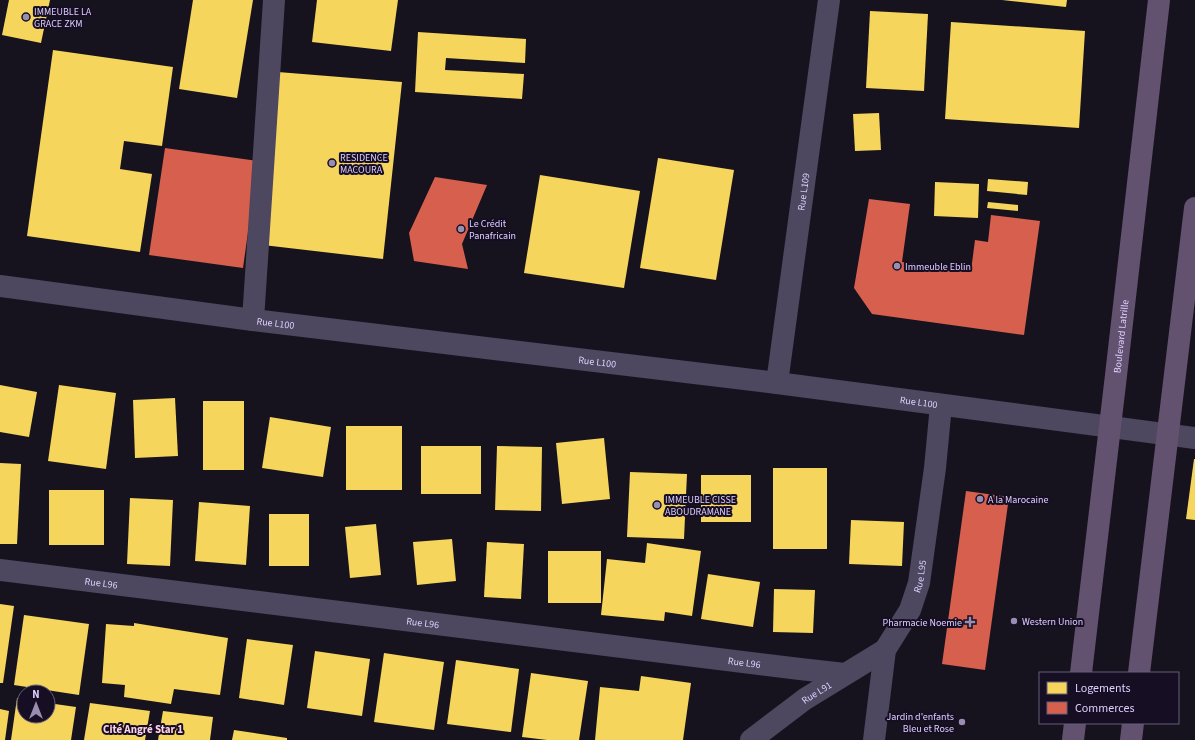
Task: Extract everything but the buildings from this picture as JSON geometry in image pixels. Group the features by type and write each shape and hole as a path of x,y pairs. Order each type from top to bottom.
{"main road":[{"name":"Boulevard Latrille","path":"1081,672 1111,428 1134,212 1159,0"},
{"path":"1139,672 1195,208"},
{"path":"1073,740 1075,724"},
{"path":"1131,740 1133,724"}],"street":[{"path":"253,320 274,0"},
{"name":"Rue L109","path":"777,383 828,0"},
{"name":"Rue L100","path":"0,286 253,320 777,383 1195,438"},
{"name":"Rue L95","path":"874,740 885,650 910,610 919,583 935,468 941,405"},
{"name":"Rue L96","path":"0,570 845,674"},
{"name":"Rue L91","path":"751,740 805,699 885,650"}],"place":[{"name":"IMMEUBLE LA GRACE ZKM","path":"26,17"},
{"name":"RESIDENCE MACOURA","path":"332,163"},
{"name":"Le Crédit Panafricain","path":"461,229"},
{"name":"Immeuble Eblin","path":"897,266"},
{"name":"A la Marocaine","path":"980,499"},
{"name":"IMMEUBLE CISSE ABOUDRAMANE","path":"657,505"},
{"name":"Western Union","path":"1014,621"},
{"name":"Pharmacie Noemie","path":"970,622"},
{"name":"Jardin d'enfants Bleu et Rose","path":"962,722"}],"district":[{"name":"Cité Angré Star 1","path":"143,729"}]}
